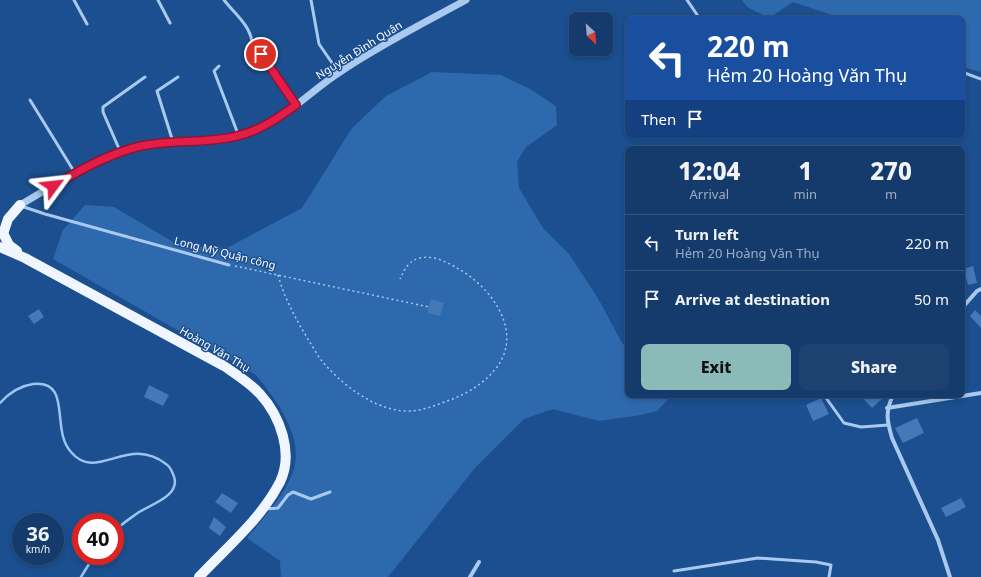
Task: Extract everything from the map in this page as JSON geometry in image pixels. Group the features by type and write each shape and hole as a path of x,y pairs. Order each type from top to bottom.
{"main road":[{"path":"0,218 20,205"},
{"path":"2,234 8,219 20,205"},
{"name":"Hoàng Văn Thụ","path":"2,234 10,245 25,258"},
{"name":"Hoàng Văn Thụ","path":"0,247 25,258 224,366 261,394 272,410 282,432 285,446 284,465 280,480 262,509 199,577"}],"street":[{"name":"Nguyễn Đình Quân","path":"20,205 75,173 120,151 142,146 173,142 239,136 259,129 376,49 466,0"},
{"path":"965,305 977,291 981,289"},
{"path":"965,396 981,393"},
{"path":"892,398 887,408 888,425 892,438 938,540 950,577"},
{"path":"887,408 950,398"},
{"path":"470,577 479,562"}],"lane":[{"path":"74,0 87,24"},
{"path":"158,0 170,23"},
{"path":"224,0 245,24 251,33 252,42 296,105"},
{"path":"311,0 319,44 339,73"},
{"path":"687,0 698,16"},
{"path":"219,66 214,71 239,136"},
{"path":"965,73 981,80"},
{"path":"120,151 102,112 103,107 145,77"},
{"path":"173,142 157,91 178,77"},
{"path":"30,100 75,173"},
{"name":"Long Mỹ Quận công","path":"20,205 45,214 229,265"},
{"path":"826,398 844,423 861,427 888,425"},
{"path":"262,509 278,508 288,495 293,492 311,499 330,492"},
{"path":"674,571 758,558 816,562 831,565 829,577"}],"path":[{"path":"278,275 284,297 321,360 343,382 368,399 390,408 412,411 438,405 463,395 483,383 497,367 504,353 506,337 504,320 490,294 480,282 450,263 436,258 419,258 405,267 400,278"},
{"name":"Long Mỹ Quận công","path":"229,265 429,306"}],"shaded area":[{"path":"742,0 981,0 981,72 965,68 965,16 835,16 793,2 772,16 765,16 747,7"},
{"path":"432,72 501,75 530,89 556,106 557,125 526,147 517,162 519,188 543,228 569,254 599,300 622,343 625,345 625,398 669,398 657,411 641,415 599,421 553,409 524,419 475,468 388,577 281,577 280,561 247,538 281,495 290,479 295,465 296,451 293,437 281,410 273,398 256,375 53,259 63,230 85,205 114,207 180,246 227,248 302,208 352,128 386,96"}],"building":[{"path":"973,266 977,283 968,285 965,269"},
{"path":"431,299 444,303 440,316 427,313"},
{"path":"39,309 44,317 34,324 28,316"},
{"path":"975,310 981,316 981,328 970,316"},
{"path":"149,385 169,395 163,406 144,397"},
{"path":"821,398 829,414 813,421 806,405"},
{"path":"863,398 883,398 872,408"},
{"path":"917,418 924,433 903,443 895,428"},
{"path":"222,493 238,503 231,513 215,502"},
{"path":"961,498 966,507 946,517 941,508"},
{"path":"214,517 226,527 220,536 209,528"}],"waterway":[{"path":"0,403 11,393 23,386 33,384 45,385 53,390 57,398 65,442 71,452 81,460 91,463 102,462 126,455 138,454 152,456 166,464 173,474 175,481 174,488 165,498 139,512 124,522"},
{"path":"81,577 88,565"}],"route":[{"path":"53,186 75,173 120,151 156,144 203,141 239,136 259,129 278,117 296,105 261,54"}]}
